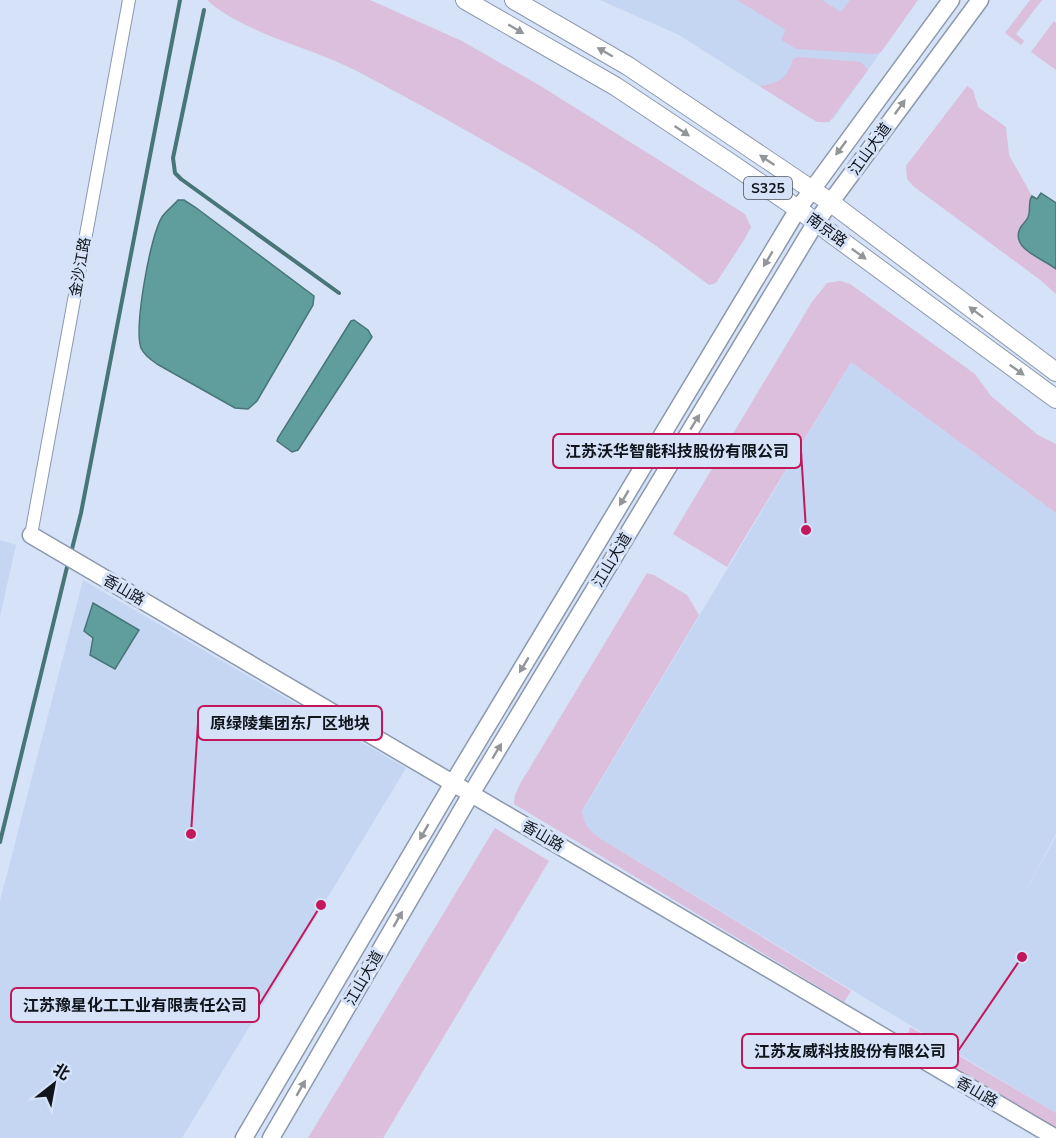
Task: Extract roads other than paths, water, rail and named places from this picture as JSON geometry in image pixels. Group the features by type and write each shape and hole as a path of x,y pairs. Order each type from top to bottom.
{"main road":[{"name":"南京路","path":"465,0 615,86 798,209 1056,399"},
{"name":"南京路","path":"514,0 628,66 830,202 1056,372"}],"street":[{"name":"金沙江路","path":"31,535 129,0"},
{"name":"江山大道","path":"244,1138 453,783 798,209 951,0"},
{"name":"江山大道","path":"271,1138 471,794 816,222 980,0"},
{"name":"香山路","path":"31,535 1056,1138"}],"waterway":[{"path":"71,553 81,513 180,0"},
{"path":"204,10 173,158 175,173 339,293"},
{"path":"0,842 68,563"}],"place":[{"name":"江苏沃华智能科技股份有限公司","path":"806,530"},
{"name":"原绿陵集团东厂区地块","path":"191,834"},
{"name":"江苏豫星化工工业有限责任公司","path":"321,905"},
{"name":"江苏友威科技股份有限公司","path":"1022,957"}]}
